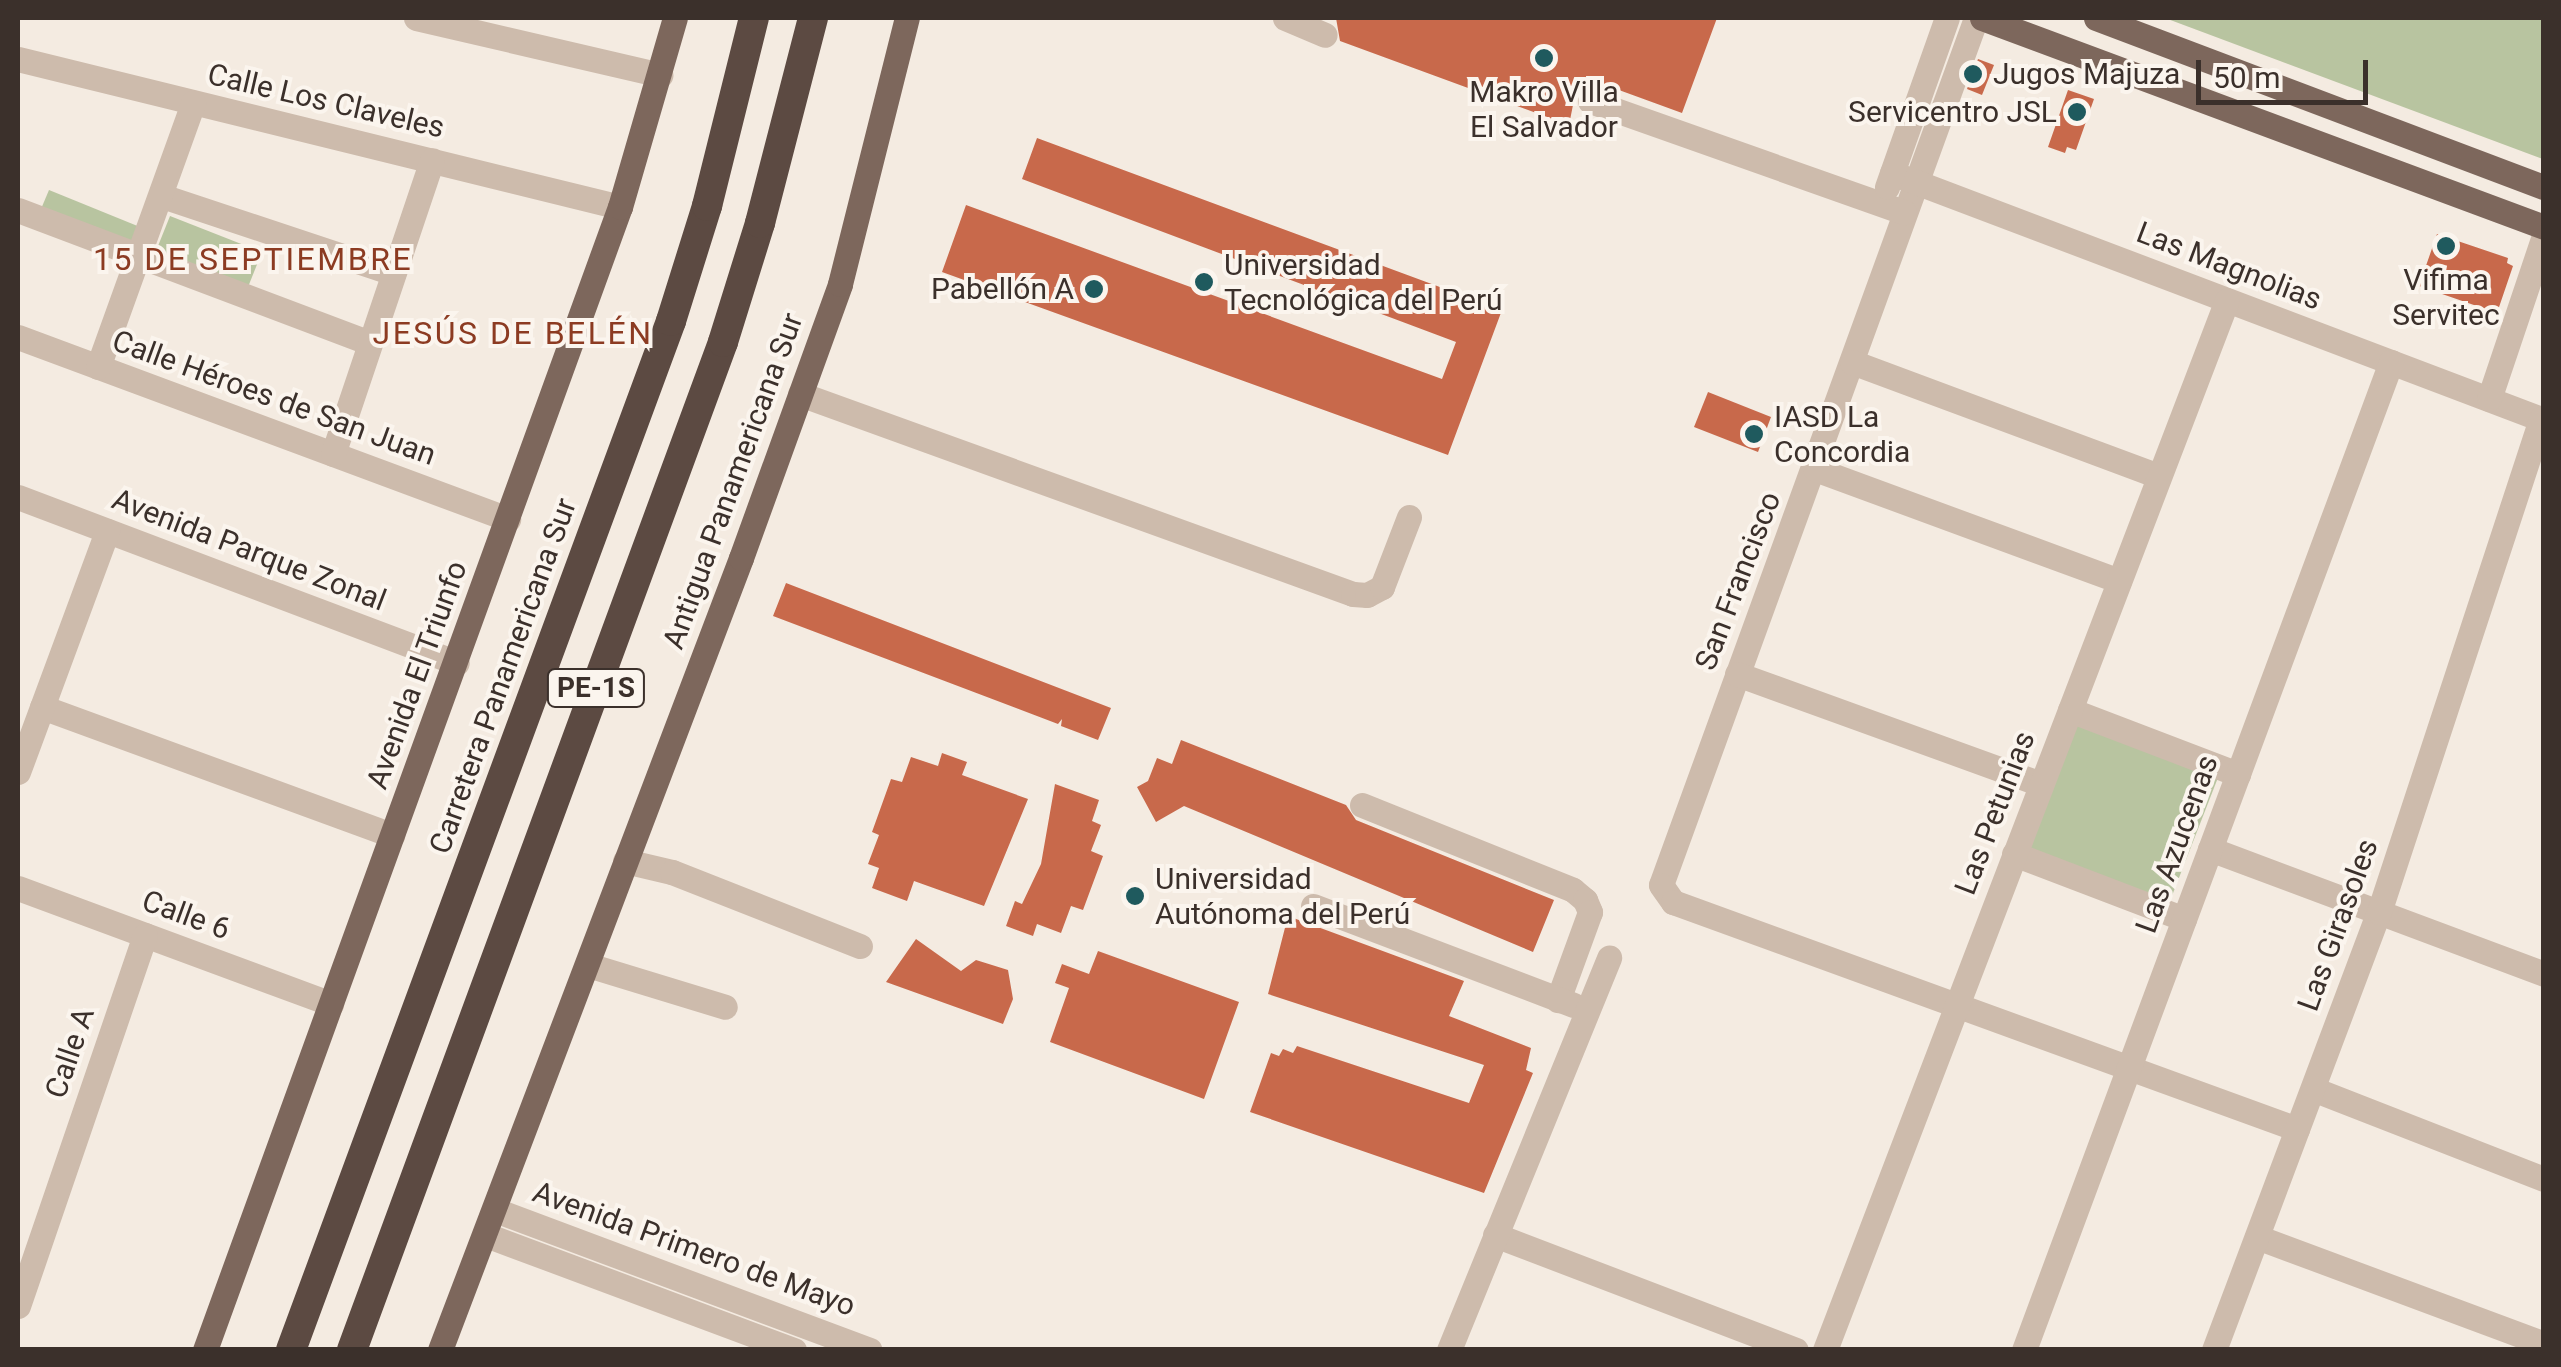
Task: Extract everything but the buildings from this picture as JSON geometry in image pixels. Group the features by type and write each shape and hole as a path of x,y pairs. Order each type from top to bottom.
{"highway":[{"name":"Carretera Panamericana Sur","path":"292,1350 671,321 707,206 754,18"},
{"name":"PE-1S","path":"352,1350 724,342 760,224 813,18"}],"main road":[{"name":"Avenida El Triunfo","path":"204,1350 620,207 675,18"},
{"name":"Antigua Panamericana Sur","path":"440,1350 588,965 840,284 907,18"},
{"path":"1979,18 2544,227"},
{"path":"2096,18 2544,187"}],"street":[{"path":"420,18 660,75"},
{"path":"1285,18 1326,34"},
{"name":"San Francisco","path":"1947,18 1852,362 1661,885 1674,902 1957,1004"},
{"name":"San Francisco","path":"1903,177 1979,18"},
{"name":"Calle Los Claveles","path":"18,59 620,207"},
{"path":"1590,101 1892,207"},
{"path":"98,367 193,103"},
{"path":"333,454 432,160"},
{"name":"Las Magnolias","path":"1903,177 2542,419"},
{"path":"162,196 394,273"},
{"path":"18,210 370,344"},
{"path":"2489,398 2544,236"},
{"name":"Las Petunias","path":"1824,1350 2227,300"},
{"name":"Calle Héroes de San Juan","path":"18,337 508,519"},
{"path":"1852,362 2159,476"},
{"name":"Las Azucenas","path":"2024,1350 2391,362"},
{"path":"800,394 1353,594 1368,595 1382,587 1409,517"},
{"name":"Las Girasoles","path":"2214,1350 2380,912 2542,419"},
{"path":"1815,469 2119,580"},
{"name":"Avenida Parque Zonal","path":"18,497 457,663"},
{"path":"18,772 107,531"},
{"path":"1736,674 2041,784"},
{"path":"42,707 392,835"},
{"path":"2070,710 2238,774"},
{"path":"1362,805 1572,890 1585,900 1590,912 1558,1000"},
{"path":"2210,849 2544,974"},
{"path":"2014,854 2184,919"},
{"path":"625,861 672,872 860,946"},
{"name":"Calle 6","path":"18,888 331,1004"},
{"path":"1313,906 1587,1011"},
{"name":"Calle A","path":"18,1306 145,934"},
{"path":"1450,1350 1609,957"},
{"path":"588,965 726,1008"},
{"path":"1957,1004 2298,1129"},
{"path":"2313,1089 2541,1170"},
{"name":"Avenida Primero de Mayo","path":"495,1210 870,1350"},
{"name":"Avenida Primero de Mayo","path":"486,1235 794,1350"},
{"path":"1495,1235 1796,1350"},
{"path":"2257,1237 2544,1344"}],"green space":[{"path":"2165,18 2543,18 2543,159"},
{"path":"49,190 140,227 132,246 41,209"},
{"path":"170,216 262,252 248,287 156,251"},
{"path":"2078,720 2219,775 2168,906 2027,852"}],"place":[{"name":"Makro Villa El Salvador","path":"1544,58"},
{"name":"Jugos Majuza","path":"1973,74"},
{"name":"Servicentro JSL","path":"2077,112"},
{"name":"Vifima Servitec","path":"2446,246"},
{"name":"Universidad Tecnológica del Perú","path":"1204,282"},
{"name":"Pabellón A","path":"1094,289"},
{"name":"IASD La Concordia","path":"1754,434"},
{"name":"Universidad Autónoma del Perú","path":"1135,896"}],"district":[{"name":"15 DE SEPTIEMBRE","path":"253,259"},
{"name":"JESÚS DE BELÉN","path":"513,333"}]}
